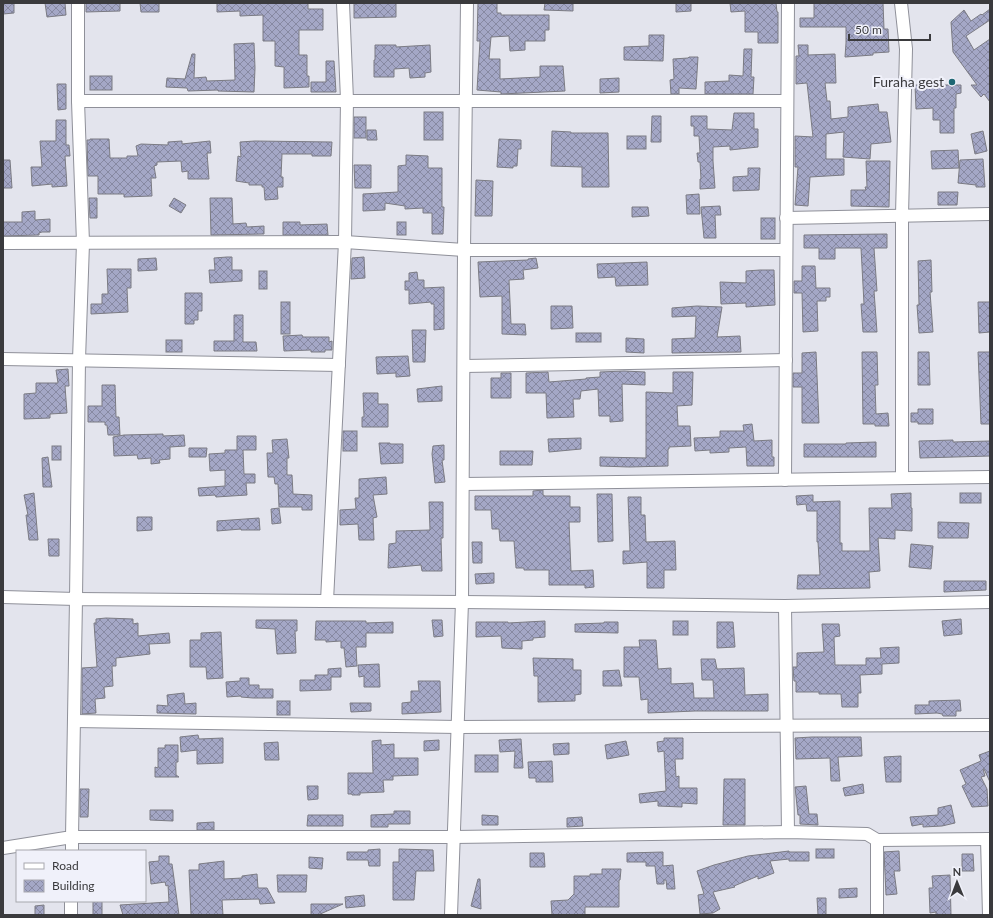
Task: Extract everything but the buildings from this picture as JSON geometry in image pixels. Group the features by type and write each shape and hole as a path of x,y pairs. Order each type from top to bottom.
{"street":[{"path":"72,850 79,360 83,243 78,100 78,3"},
{"path":"327,601 345,242 347,100 343,3"},
{"path":"451,915 462,602 467,3"},
{"path":"785,480 788,3"},
{"path":"901,3 906,50 902,215 902,478"},
{"path":"78,100 787,102"},
{"path":"786,218 990,214"},
{"path":"3,243 345,242 464,250 786,250"},
{"path":"3,359 339,365"},
{"path":"464,366 786,360"},
{"path":"463,484 990,477"},
{"path":"3,597 785,606 990,602"},
{"path":"785,606 788,832"},
{"path":"74,721 458,727 990,725"},
{"path":"3,848 72,837 454,837 788,832 867,834 877,840 988,839 989,915"},
{"path":"877,840 877,915"},
{"path":"71,902 71,915"}],"place":[{"name":"Furaha gest","path":"952,82"}]}
